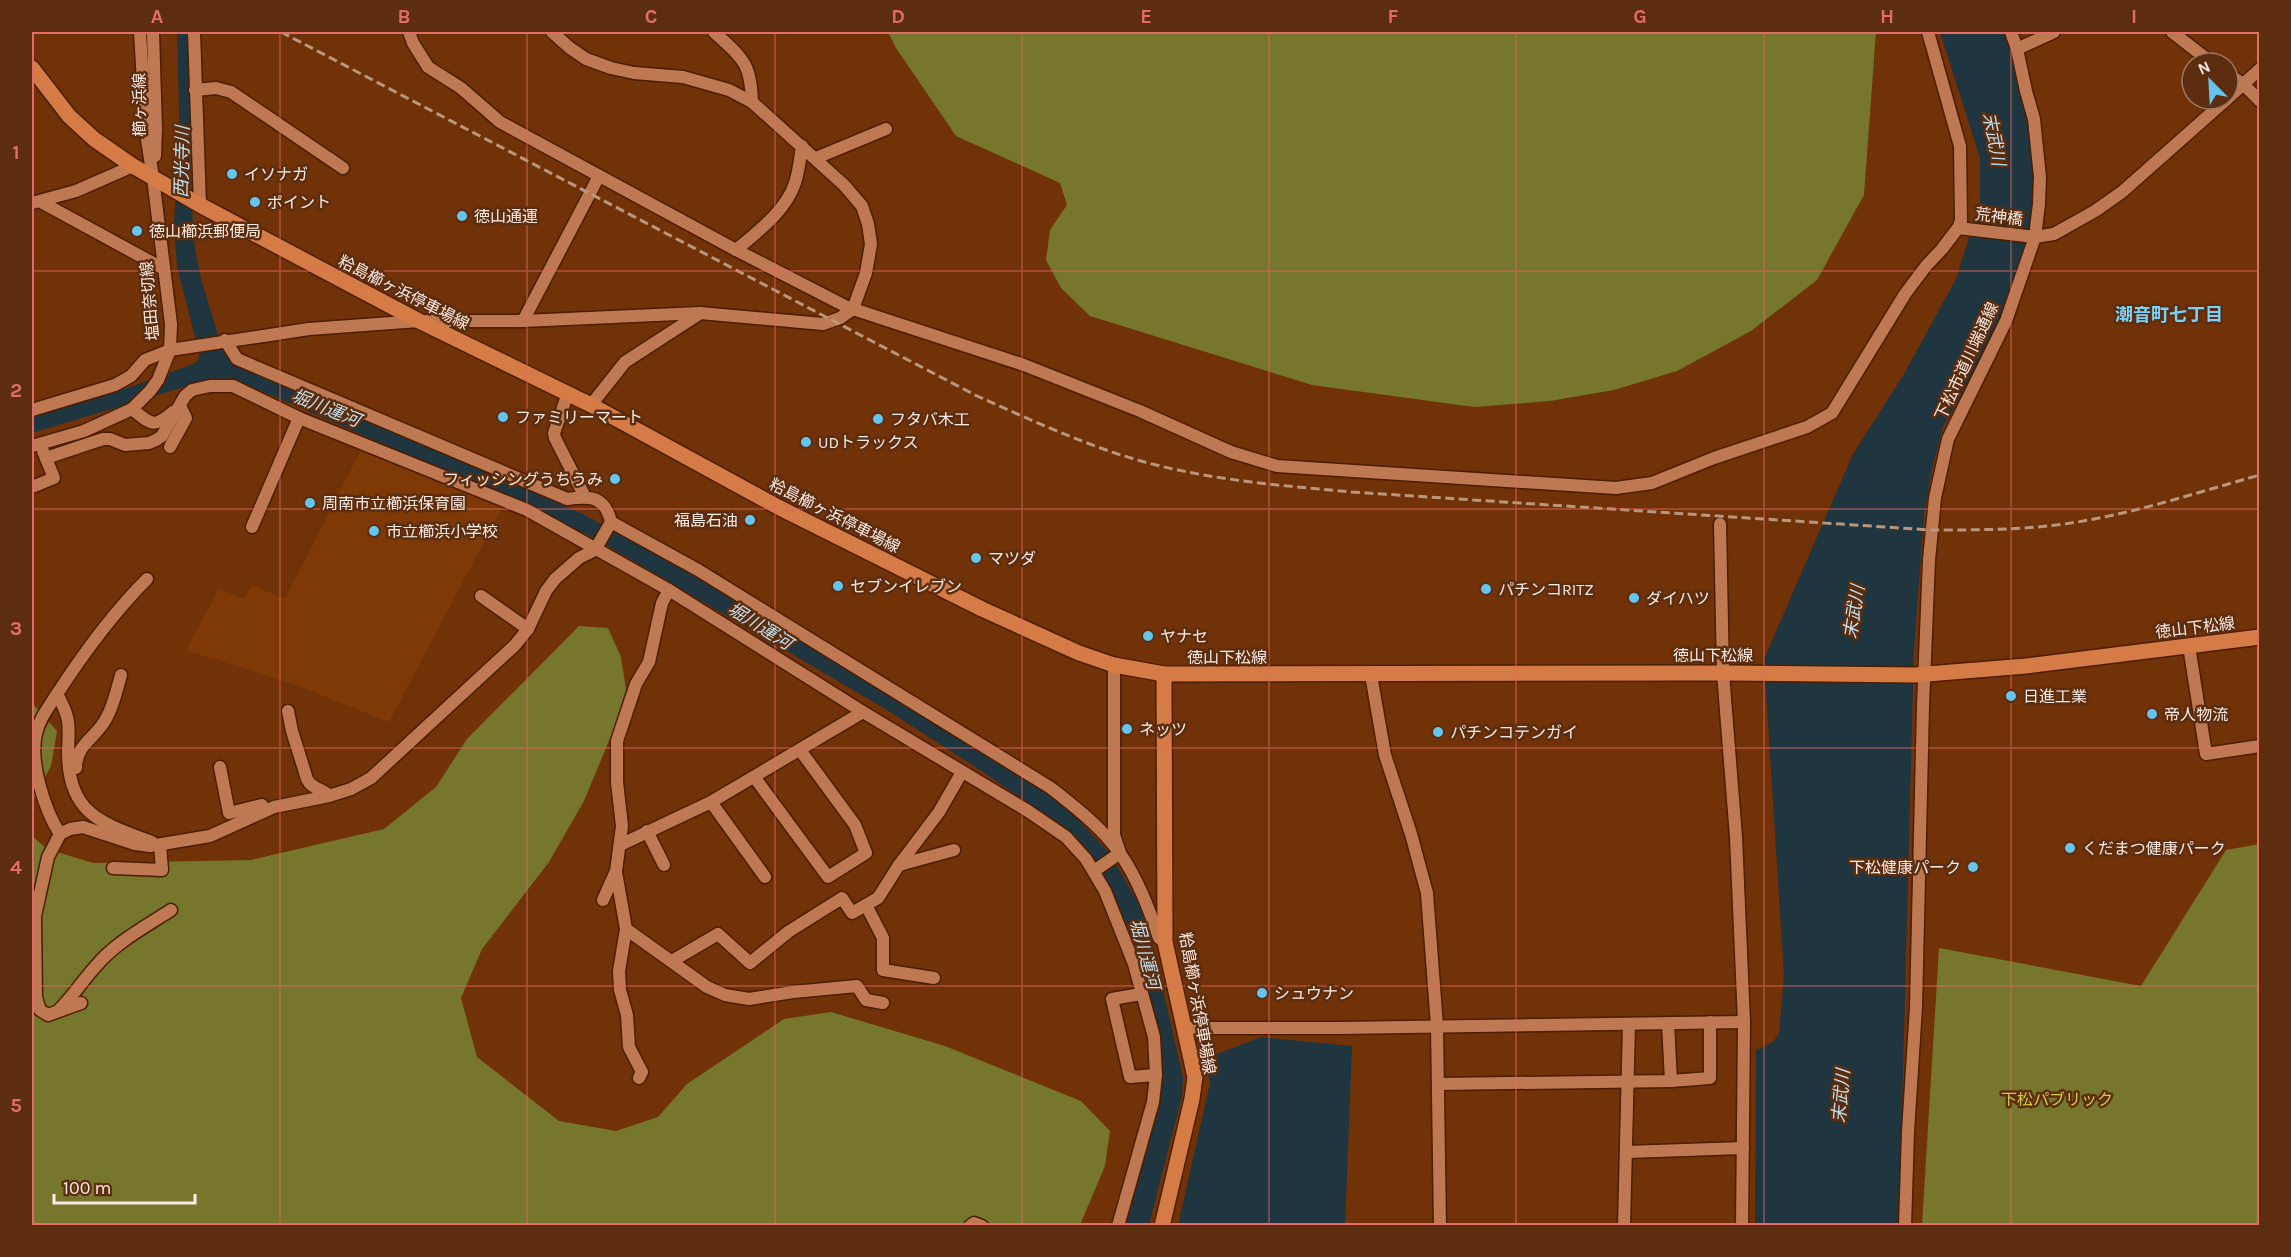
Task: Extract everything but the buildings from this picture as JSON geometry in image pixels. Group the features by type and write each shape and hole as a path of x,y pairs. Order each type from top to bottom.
{"main road":[{"name":"粭島櫛ヶ浜停車場線","path":"32,68 69,116 94,139 132,166 200,205 419,321 591,405 778,507 972,604 1043,638 1114,665 1164,674 1165,942 1195,1077 1162,1226"},
{"name":"徳山下松線","path":"1164,674 1920,675 2026,666 2259,637"}],"street":[{"path":"140,32 146,132 153,178"},
{"name":"櫛ヶ浜線","path":"153,32 156,129 153,178"},
{"path":"194,32 200,205"},
{"path":"409,32 428,67 461,88 487,112 532,140 736,250 853,309 1024,365 1140,411 1232,452 1277,466 1576,486 1635,487 1652,483 1714,458 1807,427 1832,413 1905,294 1959,228 1962,189 1960,146 1928,32"},
{"path":"32,410 115,385 131,376 145,360 170,350 309,329 419,321 523,321 700,313 823,324 840,318 853,309 866,273 871,244 868,224 861,206 844,185 816,158 752,102 729,90 683,77 634,73 603,65 586,59 552,32"},
{"path":"714,32 741,58 750,71 752,102"},
{"name":"下松市道川端通線","path":"1905,1226 1916,1007 1920,675 1935,498 1948,439 2006,321 2035,237 2039,204 2039,170 2034,119 2011,32"},
{"path":"2017,49 2054,32"},
{"path":"2172,32 2197,51"},
{"path":"2240,87 2259,69"},
{"path":"2240,82 2259,101"},
{"path":"195,90 216,88 231,92 343,168"},
{"path":"2035,237 2054,234 2095,212 2122,192 2212,111"},
{"path":"816,158 886,129"},
{"path":"736,250 764,226 789,195 795,184 802,146"},
{"path":"36,202 100,182 132,166"},
{"path":"523,321 599,176"},
{"name":"塩田奈切線","path":"36,445 84,431 136,406 150,391 163,371 170,350 171,324 153,178"},
{"path":"36,202 164,269"},
{"name":"荒神橋","path":"1959,228 2035,237"},
{"path":"591,405 625,362 700,313"},
{"path":"81,1003 48,1015 40,1010 36,998 33,948 35,916 48,857 60,834 70,829 83,827 135,844 160,845 210,836 274,807 329,796 351,789 372,778 515,645 528,629 555,579 579,558 597,548 610,525 606,508 600,501 585,497 567,500 466,455 307,391 237,359 225,340"},
{"path":"46,458 103,439 110,439 125,445 149,443 162,436 185,396 192,390 233,386 300,418 527,510 669,590 863,712 1028,811 1066,837 1096,870 1121,927 1134,964 1154,1038 1156,1075 1153,1102 1118,1226"},
{"path":"568,393 554,433 585,497"},
{"path":"136,406 150,423 156,424 180,406"},
{"path":"170,447 186,418 180,406"},
{"path":"252,527 300,418"},
{"path":"32,487 54,478 46,458 36,445"},
{"path":"1720,524 1723,673 1736,837 1744,1022 1742,1226"},
{"path":"610,525 698,570 1051,788 1087,818 1118,854 1137,884 1159,938 1165,942"},
{"path":"60,834 49,814 40,788 34,747 36,732 46,710 70,672 147,579"},
{"path":"603,900 616,871 620,845 622,816 616,782 617,741 636,684 649,662 662,603 669,590"},
{"path":"481,596 528,629"},
{"path":"2189,646 2206,754 2259,746"},
{"path":"1114,665 1114,835 1118,854"},
{"path":"76,796 80,783 76,769 78,751 99,730 107,718 121,675"},
{"path":"1371,675 1384,755 1412,834 1427,893 1437,1026 1440,1226"},
{"path":"57,694 70,721 69,771 76,796 85,809 123,830 160,845"},
{"path":"288,711 307,779 310,785 329,796"},
{"path":"620,845 711,802 755,778 863,712"},
{"path":"755,778 828,877 866,853 855,825 800,750"},
{"path":"220,767 229,813 266,804 274,807"},
{"path":"672,962 718,934 750,963 788,932 842,898 852,913 878,898 899,865 939,812 962,772"},
{"path":"711,802 765,877"},
{"path":"647,831 663,865"},
{"path":"113,868 162,870 160,845"},
{"path":"899,865 954,850"},
{"path":"1096,870 1118,854"},
{"path":"616,871 626,929 619,971 620,990 627,1015 629,1047 642,1072 639,1078"},
{"path":"866,905 883,938 883,970 934,978"},
{"path":"55,1014 72,997 96,964 127,938 171,910"},
{"path":"626,929 707,987 725,995 749,999 857,986 866,1000 883,1003"},
{"path":"1142,994 1112,999 1130,1077 1156,1075"},
{"path":"1438,1084 1671,1081 1710,1078 1710,1022"},
{"path":"1183,1028 1744,1022"},
{"path":"1668,1023 1671,1081"},
{"path":"1624,1226 1629,1024"},
{"path":"1626,1152 1743,1148"},
{"path":"970,1226 974,1223 982,1226"}],"shaded area":[{"path":"363,446 502,508 389,722 296,685 186,650 219,589 245,599 251,585 285,599"}],"green space":[{"path":"888,32 1876,32 1864,195 1817,280 1751,331 1677,371 1614,390 1550,401 1474,407 1312,385 1090,316 1061,288 1046,260 1050,230 1067,205 1060,183 956,136 896,48"},
{"path":"579,626 608,628 621,657 626,690 613,731 584,801 549,862 482,949 461,998 477,1057 559,1121 616,1131 658,1117 687,1084 784,1019 831,1012 945,1046 1081,1101 1110,1131 1105,1166 1080,1225 32,1225 32,836 47,849 93,863 251,860 384,829 436,787 467,739"},
{"path":"32,703 57,731 51,766 32,801"},
{"name":"下松パブリック","path":"2259,844 2259,1225 1922,1225 1939,948 2141,986 2226,850"}],"water":[{"path":"177,32 190,32 190,183 195,249 201,279 222,348 232,361 583,514 754,610 1056,797 1110,853 1138,903 1151,938 1183,1077 1182,1096 1149,1225 1124,1225 1159,1099 1136,954 1127,925 1095,861 1054,820 887,710 594,538 236,380 211,379 32,433 32,417 133,386 196,363 200,356 177,267 174,226 176,179 171,172 180,149"},
{"name":"末武川","path":"1940,32 2008,32 2015,53 2036,188 2030,243 2004,310 1961,397 1943,427 1932,469 1924,515 1914,649 1899,1225 1755,1226 1756,1050 1773,1042 1779,1033 1784,976 1764,659 1853,454 1904,374 1956,279 1980,202 1980,158"},
{"path":"1261,1037 1352,1046 1345,1225 1178,1225 1210,1083 1204,1059"}],"railway":[{"path":"281,32 977,396 1103,449 1177,470 1235,480 1352,492 1931,530 2014,529 2089,520 2162,503 2260,475"}],"place":[{"name":"イソナガ","path":"232,174"},
{"name":"ポイント","path":"255,202"},
{"name":"徳山通運","path":"462,216"},
{"name":"徳山櫛浜郵便局","path":"137,231"},
{"name":"ファミリーマート","path":"503,417"},
{"name":"フタバ木工","path":"878,419"},
{"name":"UDトラックス","path":"806,442"},
{"name":"フィッシングうちうみ","path":"615,479"},
{"name":"周南市立櫛浜保育園","path":"310,503"},
{"name":"福島石油","path":"750,520"},
{"name":"市立櫛浜小学校","path":"374,531"},
{"name":"マツダ","path":"976,558"},
{"name":"セブンイレブン","path":"838,586"},
{"name":"パチンコRITZ","path":"1486,589"},
{"name":"ダイハツ","path":"1634,598"},
{"name":"ヤナセ","path":"1148,636"},
{"name":"日進工業","path":"2011,696"},
{"name":"帝人物流","path":"2152,714"},
{"name":"ネッツ","path":"1127,729"},
{"name":"パチンコテンガイ","path":"1438,732"},
{"name":"くだまつ健康パーク","path":"2070,848"},
{"name":"下松健康パーク","path":"1973,867"},
{"name":"シュウナン","path":"1262,993"}],"district":[{"name":"潮音町七丁目","path":"2169,315"}],"water label":[{"name":"西光寺川","path":"182,162"},
{"name":"堀川運河","path":"326,408"},
{"name":"堀川運河","path":"760,626"},
{"name":"堀川運河","path":"1145,954"}]}
